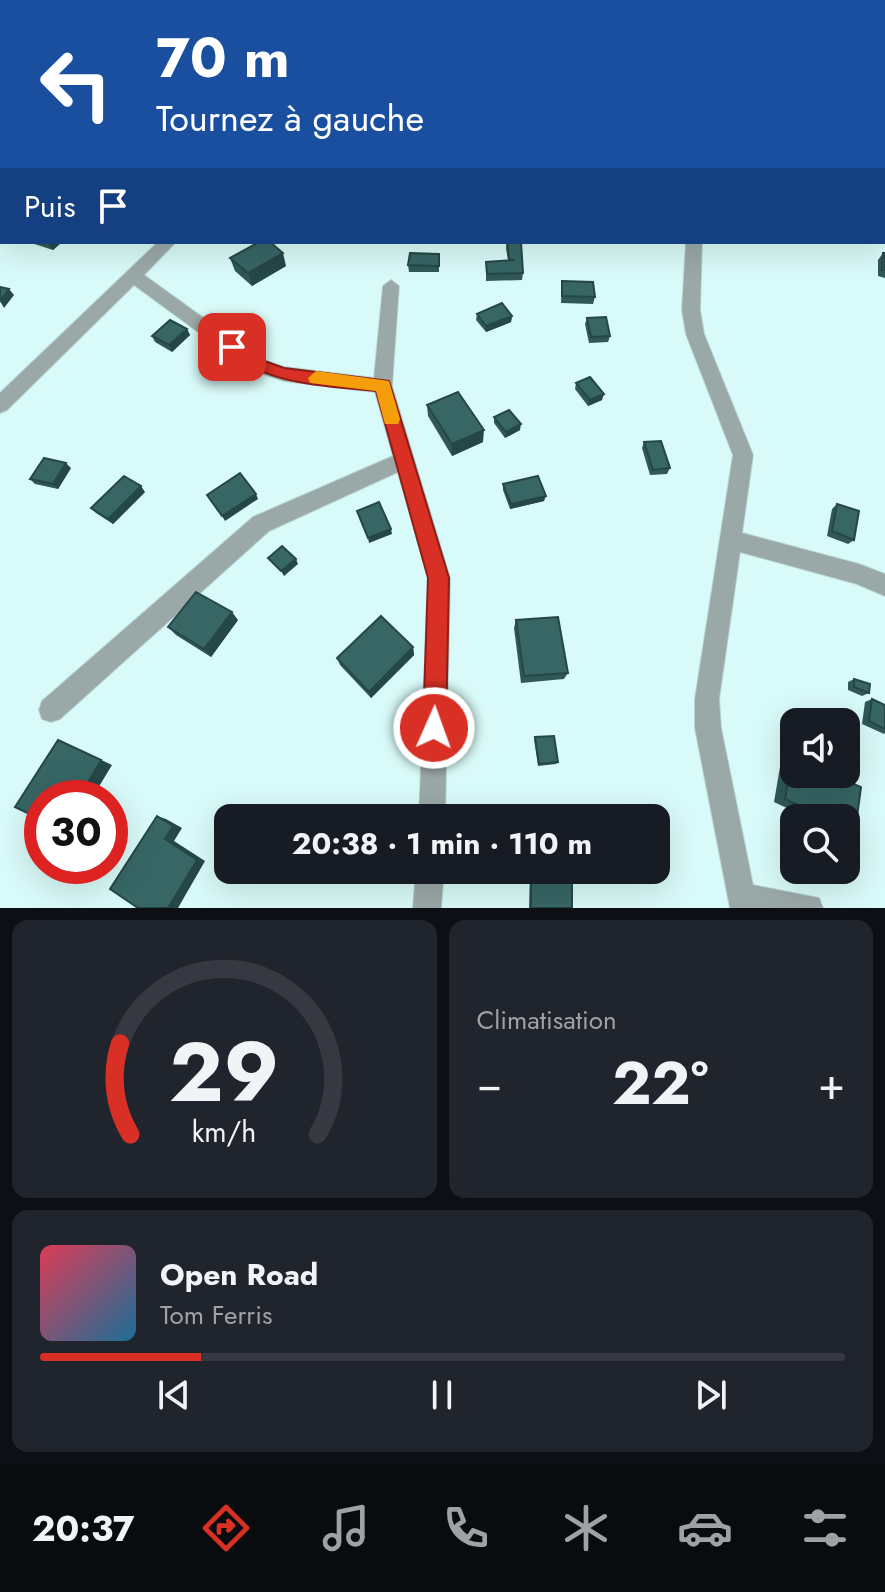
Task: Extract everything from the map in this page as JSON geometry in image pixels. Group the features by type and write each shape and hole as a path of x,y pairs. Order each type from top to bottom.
{"street":[{"path":"0,405 166,244"},
{"path":"694,244 691,310 695,334 743,455 707,699 708,728 743,902 809,908"},
{"path":"133,276 256,365 284,374 383,386"},
{"path":"391,286 383,386 402,461 439,578 432,804"},
{"path":"51,710 261,524 402,461"},
{"path":"729,539 859,574 885,585"},
{"path":"427,908 429,884"}],"building":[{"path":"255,244 272,244 283,253 248,273 230,258"},
{"path":"507,244 521,244 523,273 487,274 486,262 515,260 509,259"},
{"path":"410,253 439,254 439,266 408,265"},
{"path":"885,253 885,270 882,270"},
{"path":"562,281 593,282 595,297 562,296"},
{"path":"0,287 9,289 0,301"},
{"path":"502,303 512,316 486,326 477,314"},
{"path":"606,317 610,336 591,337 587,318"},
{"path":"170,320 187,329 169,345 152,336"},
{"path":"590,377 604,394 590,400 576,383"},
{"path":"458,392 484,430 452,444 427,405"},
{"path":"509,410 521,424 506,432 494,417"},
{"path":"661,441 670,468 653,470 644,442"},
{"path":"44,458 66,463 53,484 30,479"},
{"path":"240,473 256,494 222,516 207,495"},
{"path":"124,476 141,486 108,519 91,508"},
{"path":"538,476 546,496 511,504 503,484"},
{"path":"379,502 391,529 368,538 357,511"},
{"path":"837,504 859,511 854,540 832,531"},
{"path":"282,546 296,559 281,571 268,558"},
{"path":"196,592 232,612 204,649 168,627"},
{"path":"381,616 413,647 369,692 337,658"},
{"path":"558,617 568,673 524,676 516,620"},
{"path":"854,679 870,684 869,693 854,687"},
{"path":"872,699 885,705 885,729 869,721"},
{"path":"554,736 558,762 539,764 535,737"},
{"path":"58,740 101,760 89,780 32,780"},
{"path":"861,787 859,804 796,804 785,799 787,788"},
{"path":"24,793 24,811 15,807"},
{"path":"157,816 173,826 165,839 197,860 168,908 138,908 110,889 113,884 128,884 128,861"},
{"path":"531,884 572,884 572,908 531,908"}],"slow traffic":[{"path":"316,378 383,386 392,419"}],"route":[{"path":"232,347 256,365 284,374 383,386 402,461 439,578 434,728"}]}
